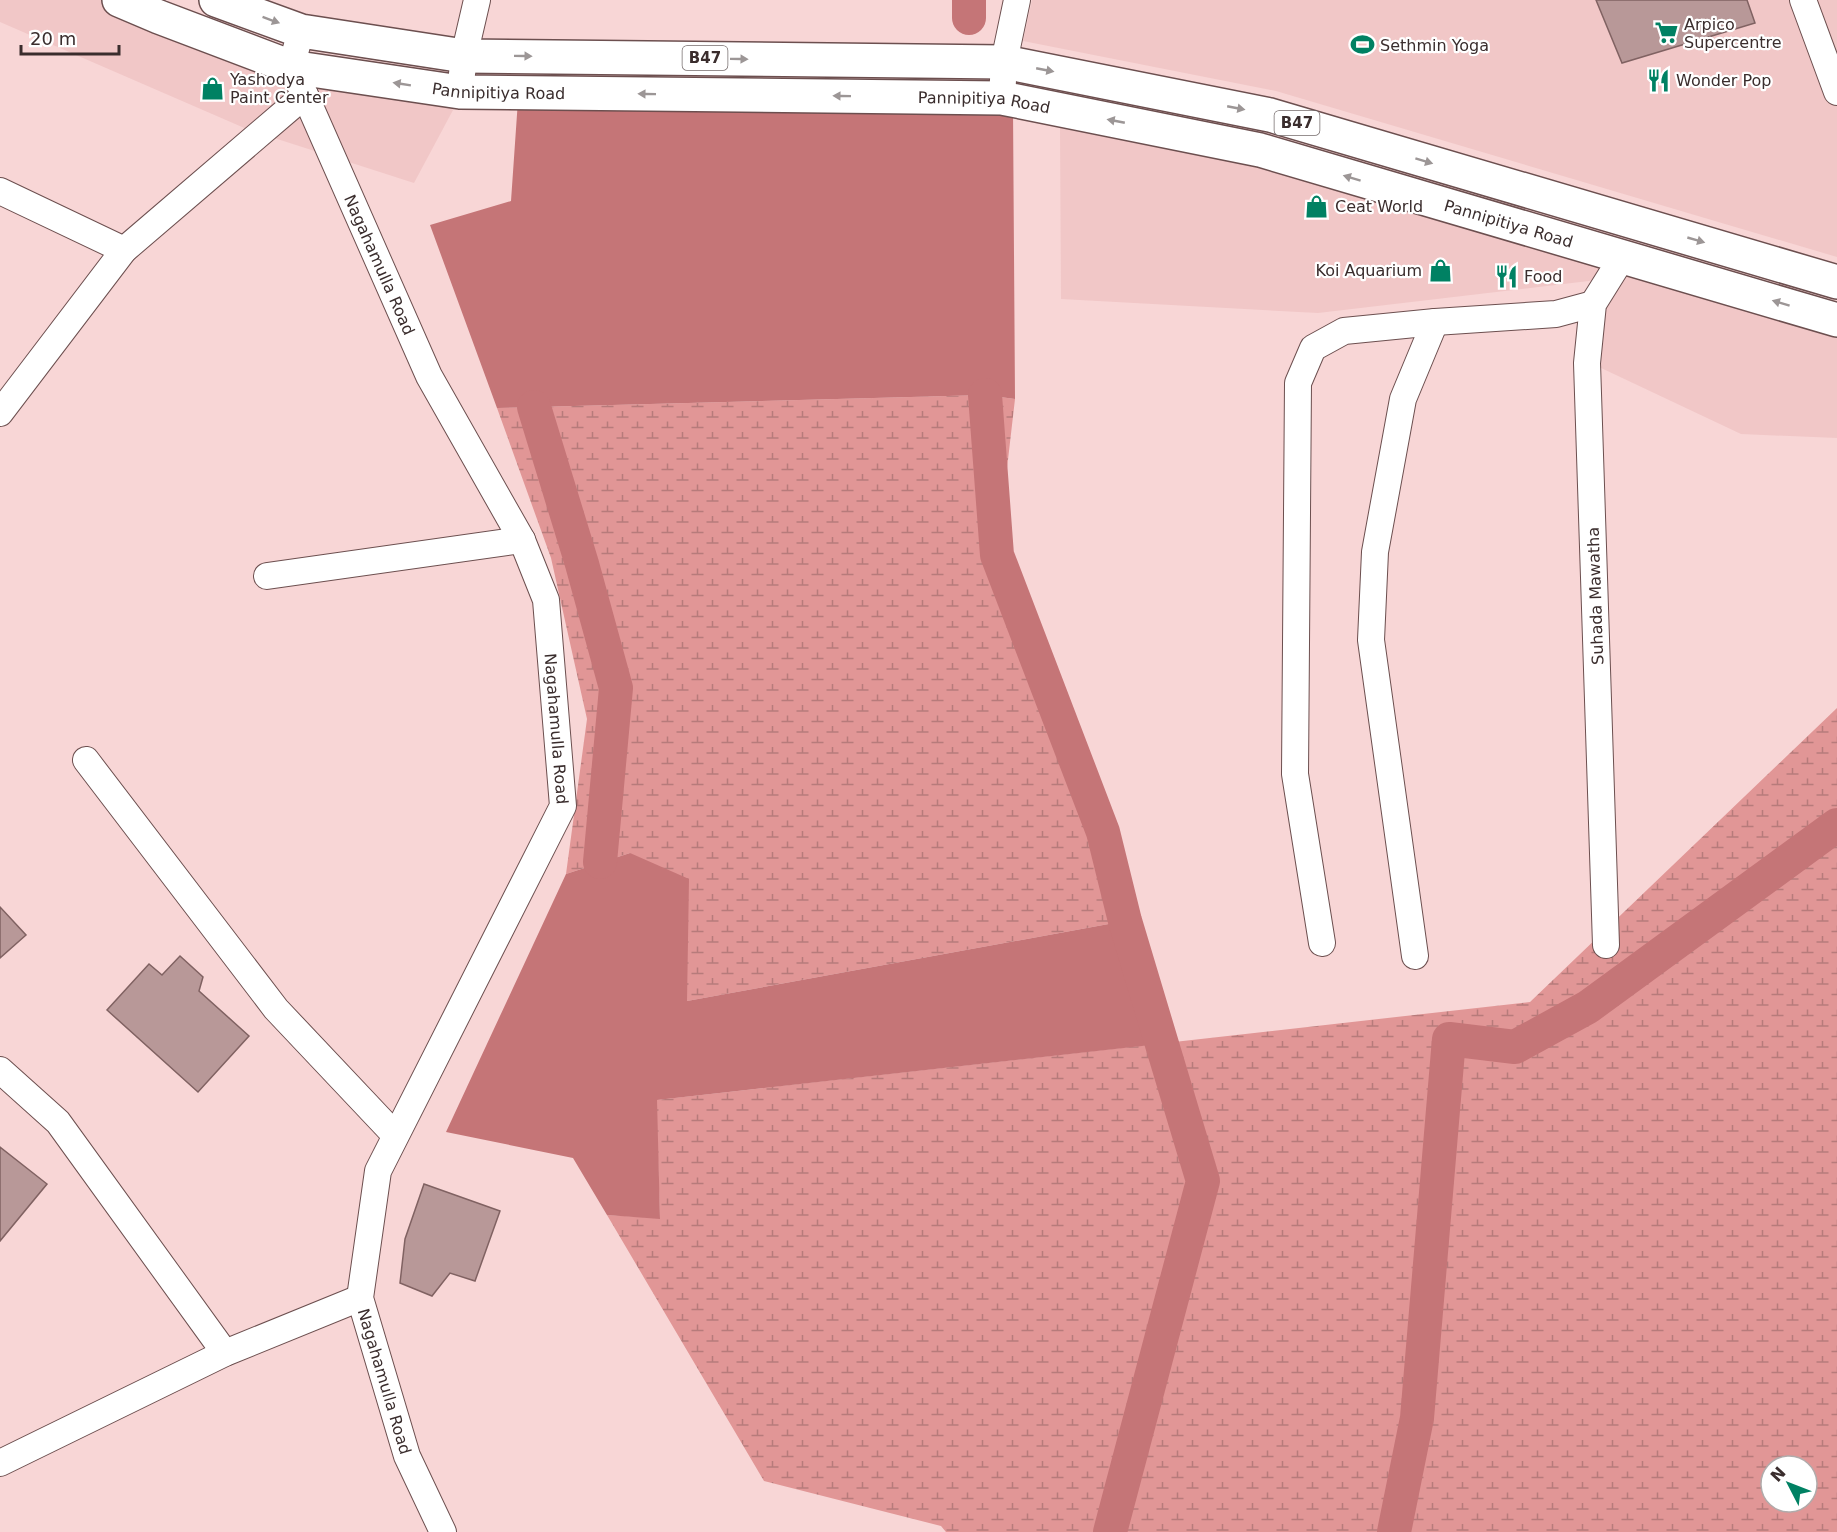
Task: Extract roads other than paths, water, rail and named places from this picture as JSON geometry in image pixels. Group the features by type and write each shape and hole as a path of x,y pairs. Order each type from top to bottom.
{"main road":[{"name":"Pannipitiya Road","path":"119,0 298,81 460,92 1002,98 1260,150 1837,320"},
{"name":"Pannipitiya Road","path":"216,0 301,32 464,56 1004,62 1270,115 1837,282"}],"street":[{"path":"460,92 464,56 477,0"},
{"path":"1002,98 1004,62 1017,0"},
{"path":"1803,0 1837,92"},
{"path":"0,412 124,250 298,81 301,32"},
{"name":"Nagahamulla Road","path":"298,81 429,376 522,540 546,600 563,806 378,1171 360,1298 407,1456 443,1532"},
{"path":"0,191 124,250"},
{"name":"Suhada Mawatha","path":"1606,945 1587,363 1593,303 1623,256"},
{"path":"1322,943 1295,774 1298,383 1313,348 1344,331 1556,314 1593,303"},
{"path":"1415,956 1371,640 1375,552 1403,399 1436,322"},
{"path":"267,576 522,540"},
{"path":"86,760 276,1009 395,1135"},
{"path":"0,1070 58,1122 225,1353"},
{"path":"0,1463 225,1353 360,1298"}],"waterway":[{"path":"969,0 969,18"},
{"path":"985,395 997,555 1103,832 1125,921 1203,1181 1110,1532"},
{"path":"534,407 582,564 616,688 600,862"},
{"path":"1394,1532 1417,1418 1449,1039 1515,1047 1588,1007 1837,825"}],"place":[{"name":"Arpico Supercentre","path":"1666,33"},
{"name":"Sethmin Yoga","path":"1362,45"},
{"name":"Wonder Pop","path":"1658,80"},
{"name":"Yashodya Paint Center","path":"212,88"},
{"name":"Ceat World","path":"1317,206"},
{"name":"Koi Aquarium","path":"1440,270"},
{"name":"Food","path":"1506,276"}]}
